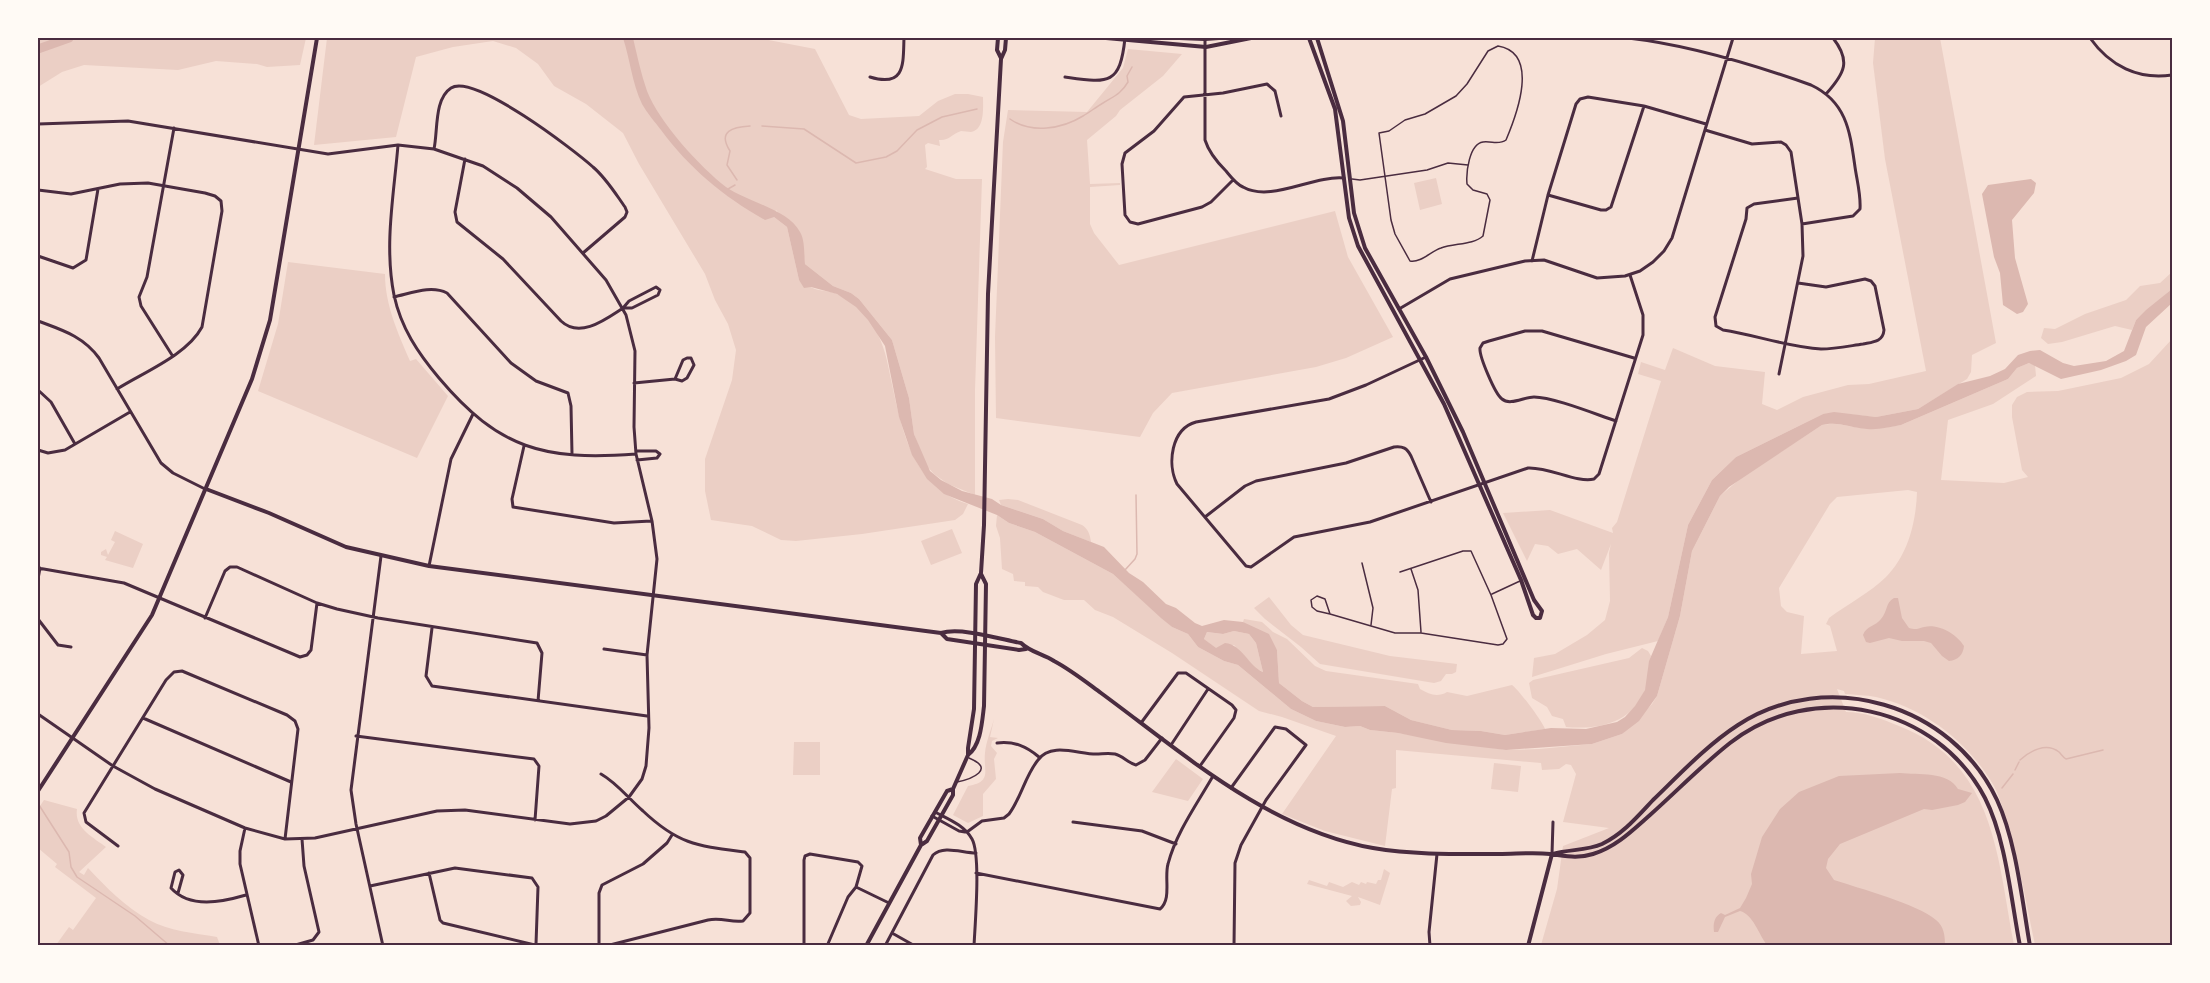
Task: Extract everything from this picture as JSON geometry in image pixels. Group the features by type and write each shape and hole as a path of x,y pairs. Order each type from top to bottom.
{"street":[{"path":"38,791 140,634 159,598 252,379 265,341 317,38"},
{"path":"870,77 879,80 899,75 902,69 904,38"},
{"path":"998,38 997,50 1001,59"},
{"path":"968,756 974,709 976,584 981,573 984,525 988,294 1001,59 1005,50 1006,38"},
{"path":"1106,38 1206,46 1251,38"},
{"path":"1065,77 1108,80 1122,62 1125,38"},
{"path":"1179,38 1219,38"},
{"path":"1309,38 1335,109 1353,234 1362,255 1397,310"},
{"path":"1317,38 1340,109 1357,227 1365,248 1463,432 1534,616 1540,618 1542,612 1534,600 1483,483"},
{"path":"1628,38 1676,44 1803,82 1826,94 1842,114 1849,130 1861,208 1854,216 1802,224"},
{"path":"1397,310 1450,279 1525,261 1544,260 1597,278 1611,279 1630,275 1653,262 1670,242 1733,38"},
{"path":"1826,94 1840,78 1844,66 1843,53 1833,38"},
{"path":"2091,38 2109,59 2126,69 2147,76 2172,75"},
{"path":"1205,39 1204,129 1207,147 1233,180 1245,189 1264,192 1332,177 1344,178"},
{"path":"1233,180 1211,202 1195,210 1138,224 1131,223 1126,217 1122,164 1124,156 1154,131 1183,98 1188,95 1205,95 1267,84 1274,89 1281,116"},
{"path":"434,149 441,100 455,86 484,94 514,109 593,166 626,207 627,212 624,217 583,253"},
{"path":"1532,261 1548,195 1579,99 1588,97 1644,105 1706,124"},
{"path":"1548,195 1601,210 1611,207 1644,105"},
{"path":"38,124 128,121 298,150 335,154 399,145 434,149 483,166 536,202 606,280 623,308 634,344 636,453 652,521 657,559 647,655 648,751 646,766 642,779 629,797 606,816 596,821 570,824 465,810 437,811 357,829 302,839 285,839 245,828 155,789 113,766 38,714"},
{"path":"172,356 140,302 140,297 147,278 174,128"},
{"path":"1705,130 1747,143 1777,142 1786,145 1791,152 1802,224 1803,256 1779,374"},
{"path":"399,145 391,205 391,277 394,297 404,326 417,351 462,405 492,429 524,446 556,453 658,451 660,454 657,458 637,460"},
{"path":"465,159 455,212 457,222 509,264 561,321 570,328 586,328 653,288 660,289 659,294 633,308 623,308"},
{"path":"38,190 71,194 136,183 215,196 221,201 202,327 191,343 117,389"},
{"path":"38,256 72,268 86,260 98,189"},
{"path":"1798,198 1754,204 1747,208 1746,219 1714,320 1716,326 1721,330 1819,349 1878,341 1884,334 1875,288 1871,281 1865,279 1826,287 1798,283"},
{"path":"1423,358 1366,385 1329,399 1196,423 1183,429 1174,443 1173,475 1179,488 1246,566 1251,567 1294,537 1370,522 1528,468 1549,469 1585,480 1594,479 1599,474 1643,335 1644,320 1630,275"},
{"path":"394,297 428,289 440,289 447,293 522,372 536,381 568,393 571,406 573,454"},
{"path":"38,321 70,333 86,343 99,358 161,463 173,473 346,547 429,566 942,633 948,631 975,634 1021,643 1027,649 1058,663 1231,788 1263,807 1321,834 1358,845 1401,852 1437,854 1552,854 1593,847 1619,834 1712,745 1746,720 1787,703 1821,697 1854,698 1898,708 1924,720 1942,733 1960,748 1988,782 2005,821 2030,945"},
{"path":"1616,421 1538,397 1508,402 1503,400 1498,395 1480,355 1480,348 1484,342 1525,331 1542,330 1634,358"},
{"path":"634,382 675,379 682,381 686,379 694,365 692,359 687,357 684,359 675,379"},
{"path":"38,390 51,402 75,444"},
{"path":"38,450 48,453 59,452 130,412"},
{"path":"429,566 450,459 473,414"},
{"path":"524,446 512,499 513,507 614,523 652,521"},
{"path":"1205,517 1245,486 1256,481 1346,463 1402,446 1408,450 1431,502"},
{"path":"381,556 356,736 351,790 357,829 383,945"},
{"path":"205,618 224,574 232,567 243,569 317,603 374,618 537,643 542,653 538,701"},
{"path":"38,579 39,568 124,583 304,657 311,650 317,603"},
{"path":"866,945 921,845 927,841 952,795 968,756 974,750 982,725 986,584 981,573"},
{"path":"38,619 58,645 71,647"},
{"path":"432,628 426,676 432,686 647,716"},
{"path":"942,633 947,639 1019,650 1027,649"},
{"path":"604,649 647,655"},
{"path":"118,846 86,822 83,816 169,677 174,672 182,671 287,715 295,721 298,729 285,839"},
{"path":"1141,723 1178,673 1186,673 1209,688 1236,710 1234,717 1200,766"},
{"path":"1171,745 1209,688"},
{"path":"1552,854 1563,858 1595,853 1623,839 1741,735 1777,717 1822,707 1859,709 1895,718 1930,737 1962,765 1984,797 1995,824 2020,945"},
{"path":"143,718 291,782"},
{"path":"1231,788 1273,730 1278,727 1286,729 1306,745 1263,807 1241,845 1235,863 1234,945"},
{"path":"356,736 534,759 539,766 535,820"},
{"path":"966,832 981,821 1004,818 1010,814 1039,757 1058,750 1094,754 1109,753 1116,754 1136,765 1145,760 1162,738"},
{"path":"996,743 1018,744 1039,757"},
{"path":"601,774 612,781 672,835 708,848 745,852 749,855 750,913 745,920 740,922 723,918 708,920 606,945"},
{"path":"976,873 1156,910 1165,904 1168,864 1176,844 1194,806 1214,776"},
{"path":"921,845 920,838 947,791 953,789"},
{"path":"934,814 959,831 966,832 972,839 976,853 974,945"},
{"path":"1073,822 1142,831 1176,844"},
{"path":"1528,945 1552,854 1553,822"},
{"path":"245,828 239,854 246,896 259,945"},
{"path":"599,945 599,893 603,885 643,864 667,843 672,835"},
{"path":"292,945 313,940 319,932 304,866 302,839"},
{"path":"885,945 933,855 938,851 946,850 976,853"},
{"path":"804,945 805,856 810,854 859,862 862,869 856,887 848,897 826,945"},
{"path":"1430,945 1429,932 1437,854"},
{"path":"370,886 429,873 465,869 532,878 538,887 537,945 441,922 429,873"},
{"path":"178,893 183,874 179,870 175,872 172,890 191,900 204,902 246,896"},
{"path":"856,887 889,903"},
{"path":"892,933 915,945"}],"lane":[{"path":"1498,46 1514,52 1520,62 1522,86 1506,140 1477,145 1473,149 1466,180 1468,186 1486,194 1490,200 1482,237 1442,248 1414,262 1407,258 1391,220 1384,177 1379,133 1389,131 1405,120 1425,114 1456,96 1467,84 1488,51 1498,46"},
{"path":"1350,179 1360,180 1427,170 1448,163 1469,165"},
{"path":"1330,614 1324,597 1317,596 1312,599 1313,609 1330,614 1395,633 1422,633 1485,644 1503,644 1508,636 1470,550 1400,572"},
{"path":"1362,563 1373,608 1371,626"},
{"path":"1411,569 1418,590 1422,633"},
{"path":"1491,595 1521,580"},
{"path":"1821,697 1822,707"},
{"path":"956,782 976,776 980,771 980,765 968,756"}],"shaded area":[{"path":"38,38 306,38 300,65 267,67 257,64 216,61 178,70 84,65 62,72 38,87"},
{"path":"327,38 758,38 815,49 849,115 861,119 919,116 938,101 955,94 983,97 981,123 976,130 961,131 939,140 940,146 928,143 925,145 927,167 925,169 956,179 982,179 975,390 975,495 948,484 926,465 914,434 909,398 892,340 859,299 833,286 805,264 802,242 776,210 774,217 787,227 799,280 815,289 835,293 846,299 869,320 885,353 904,434 912,452 921,469 933,484 949,496 968,504 963,514 955,520 796,541 781,540 752,526 711,520 705,491 705,459 732,380 736,350 728,324 705,274 623,133 586,104 554,86 538,64 516,48 493,41 453,47 416,57 396,137 314,145"},
{"path":"623,38 633,38 645,85 653,103 670,130 693,156 726,187 777,212 794,224 803,239 805,264 833,286 859,299 892,340 909,398 914,434 930,471 941,480 962,491 992,499 1001,505 1043,519 1063,531 1104,547 1129,573 1143,582 1166,604 1176,608 1195,623 1202,626 1224,620 1243,622 1269,634 1277,650 1279,683 1313,707 1385,706 1411,720 1452,730 1505,735 1551,728 1586,729 1617,722 1635,706 1645,690 1649,661 1668,617 1688,525 1712,480 1736,457 1823,414 1834,412 1876,417 1918,409 1958,384 1990,376 2005,369 2018,355 2030,351 2040,350 2063,363 2074,366 2106,361 2124,351 2136,320 2172,289 2172,303 2146,327 2136,355 2126,361 2101,370 2061,379 2029,363 2017,368 2008,379 1901,425 1871,429 1839,424 1822,425 1729,487 1720,496 1692,551 1680,616 1657,696 1639,721 1622,734 1592,744 1506,750 1446,743 1370,730 1360,726 1345,727 1316,721 1291,709 1238,665 1224,661 1198,647 1188,634 1172,627 1113,574 1035,532 944,494 927,479 912,455 899,417 885,346 868,320 856,307 837,294 811,287 804,288 799,280 787,227 774,217 765,220 735,202 683,157 642,104","holes":["1234,631 1249,634 1256,643 1263,672 1253,665 1241,651 1231,645 1225,643 1216,648 1204,639 1207,632 1223,634"]},
{"path":"1875,38 1940,38 1996,343 1972,355 1971,372 1967,379 1918,409 1876,417 1823,414 1736,457 1712,480 1688,525 1668,617 1658,641 1532,677 1534,658 1555,654 1587,635 1605,620 1610,601 1609,553 1611,544 1601,570 1577,549 1558,554 1548,546 1535,544 1527,561 1503,513 1550,510 1613,533 1612,528 1617,522 1661,381 1638,374 1641,362 1665,370 1673,348 1715,366 1765,372 1762,404 1777,410 1803,397 1848,385 1869,384 1926,371 1885,159 1873,63"},
{"path":"1128,49 1182,54 1163,76 1087,140 1090,184 1120,183 1120,185 1090,187 1090,224 1094,233 1119,265 1335,211 1348,257 1393,337 1346,358 1316,367 1172,393 1153,413 1140,437 996,418 995,337 1003,142 1008,110 1087,112 1123,68"},
{"path":"1436,178 1442,204 1420,210 1414,183"},
{"path":"2031,179 2036,183 2034,193 2012,220 2015,258 2028,304 2023,312 2017,314 2003,305 2000,273 1994,257 1982,194 1988,185"},
{"path":"288,262 385,274 390,308 410,361 416,359 448,396 417,458 258,391 278,324"},
{"path":"2172,272 2172,289 2136,320 2132,330 2115,326 2048,344 2041,338 2044,328 2055,329 2085,314 2126,300 2140,286 2160,283"},
{"path":"2172,339 2172,945 2035,945 2009,829 2001,802 1984,770 1959,742 1912,710 1894,702 1872,696 1845,694 1844,691 1837,689 1846,712 1886,721 1931,743 1956,764 1974,789 1996,847 2014,945 1541,945 1557,889 1563,846 1609,828 1563,822 1576,774 1571,765 1566,764 1559,769 1542,770 1541,763 1396,750 1396,788 1392,789 1385,846 1325,831 1282,814 1336,736 1259,711 1172,653 1113,617 1095,610 1084,600 1064,600 1043,592 1038,587 1025,586 1025,582 1014,581 1013,574 1002,569 1000,538 996,526 997,515 1009,523 1035,532 1113,574 1172,627 1188,634 1198,647 1224,661 1238,665 1291,709 1316,721 1506,750 1592,744 1622,734 1657,696 1680,616 1692,551 1720,496 1741,478 1822,425 1837,424 1871,429 1901,425 2008,379 2017,368 2029,363 2035,365 2036,376 1993,404 1948,420 1941,480 2004,483 2028,477 2022,470 2012,417 2012,405 2017,397 2027,392 2058,391 2121,378 2149,364","holes":["1908,490 1917,492 1913,526 1894,568 1873,588 1829,618 1826,624 1830,626 1837,651 1801,654 1804,616 1787,612 1781,606 1779,588 1830,504 1837,497"]},
{"path":"999,500 1018,500 1082,525 1086,528 1091,542 1063,531 1043,519 1001,505"},
{"path":"952,529 962,553 931,565 921,541"},
{"path":"115,531 143,544 133,568 105,560 107,557 101,555 101,552 106,549 108,555 115,542 111,540"},
{"path":"1269,597 1291,625 1303,635 1390,656 1457,664 1456,672 1446,674 1441,681 1434,683 1320,664 1254,608"},
{"path":"1898,598 1902,618 1909,628 1929,626 1947,630 1964,646 1960,656 1949,661 1931,643 1924,641 1902,641 1889,638 1866,642 1864,632 1881,619 1889,602"},
{"path":"1244,619 1262,622 1273,632 1287,639 1315,666 1326,671 1418,684 1420,689 1436,695 1447,692 1467,696 1512,685 1540,719 1545,729 1505,735 1452,730 1411,720 1385,706 1313,707 1279,683 1277,650 1243,622"},
{"path":"1234,631 1249,634 1256,643 1263,672 1255,668 1234,645 1216,649 1204,639 1207,632 1223,634"},
{"path":"1642,648 1651,656 1646,688 1633,709 1624,717 1613,722 1591,727 1566,727 1563,719 1552,716 1547,707 1532,698 1529,683 1533,680 1629,658"},
{"path":"994,719 990,737 998,738 992,741 991,746 997,753 994,759 996,779 983,794 983,816 968,823 953,815 968,786 981,782 984,778 987,740"},
{"path":"794,742 820,742 820,775 793,775"},
{"path":"1176,759 1203,779 1188,801 1152,792"},
{"path":"1494,763 1521,766 1518,792 1491,789"},
{"path":"1900,773 1940,777 1953,783 1958,789 1972,793 1965,802 1958,805 1932,810 1924,809 1840,844 1828,859 1826,868 1834,880 1902,902 1927,914 1941,925 1945,945 1767,945 1749,916 1740,911 1725,917 1718,932 1714,932 1714,921 1721,913 1725,915 1740,908 1752,884 1751,874 1762,837 1780,809 1799,792 1839,776"},
{"path":"44,800 77,809 78,822 81,827 106,847 79,872 84,875 88,868 124,903 149,920 173,929 217,937 220,945 56,945 69,927 73,930 96,898 55,867 57,864 38,848 38,809"},
{"path":"1384,869 1390,873 1380,905 1358,897 1360,905 1351,906 1346,901 1352,896 1307,884 1309,880 1327,886 1329,882 1343,887 1352,882 1359,885 1361,882 1376,884 1378,880 1381,880"}],"waterway":[{"path":"38,49 69,38"},
{"path":"1010,119 1018,124 1037,128 1066,124 1120,92 1128,82 1127,76 1132,67"},
{"path":"762,126 804,129 856,163 886,157 897,151 917,130 942,117 977,109"},
{"path":"737,180 727,165 730,151 725,139 729,131 750,126"},
{"path":"728,189 735,185"},
{"path":"1125,570 1137,554 1136,495"},
{"path":"2020,760 2033,751 2044,748 2054,749 2066,759 2103,750"},
{"path":"2015,770 2019,762"},
{"path":"2002,788 2013,774"},
{"path":"39,805 69,852 71,867 77,877 135,916 170,946"}]}
